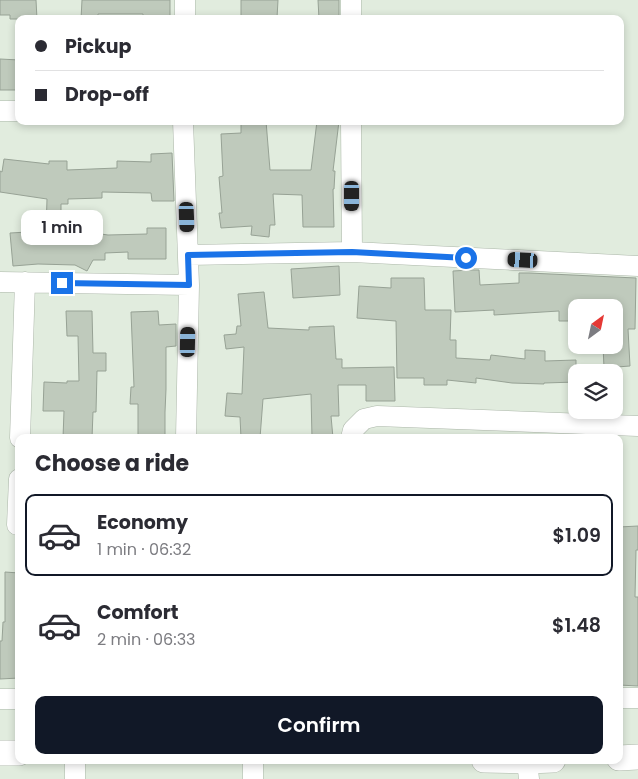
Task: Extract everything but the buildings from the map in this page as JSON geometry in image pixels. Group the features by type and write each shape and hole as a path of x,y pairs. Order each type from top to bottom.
{"street":[{"path":"185,0 185,15"},
{"path":"351,0 351,15"},
{"path":"0,111 15,111"},
{"path":"183,125 189,285 186,434"},
{"path":"352,125 352,252"},
{"path":"188,255 352,252 638,266"},
{"path":"0,282 189,285"},
{"path":"20,434 25,282"},
{"path":"352,434 353,430 364,419 377,416 504,429 638,426"},
{"path":"12,525 15,505"},
{"path":"623,698 638,698"},
{"path":"0,699 15,699"},
{"path":"0,753 15,753"},
{"path":"623,758 638,757"},
{"path":"75,764 75,779"},
{"path":"253,764 253,779"},
{"path":"502,764 528,770 543,764"}],"route":[{"path":"62,283 189,285 188,255 352,252 466,258"}]}
